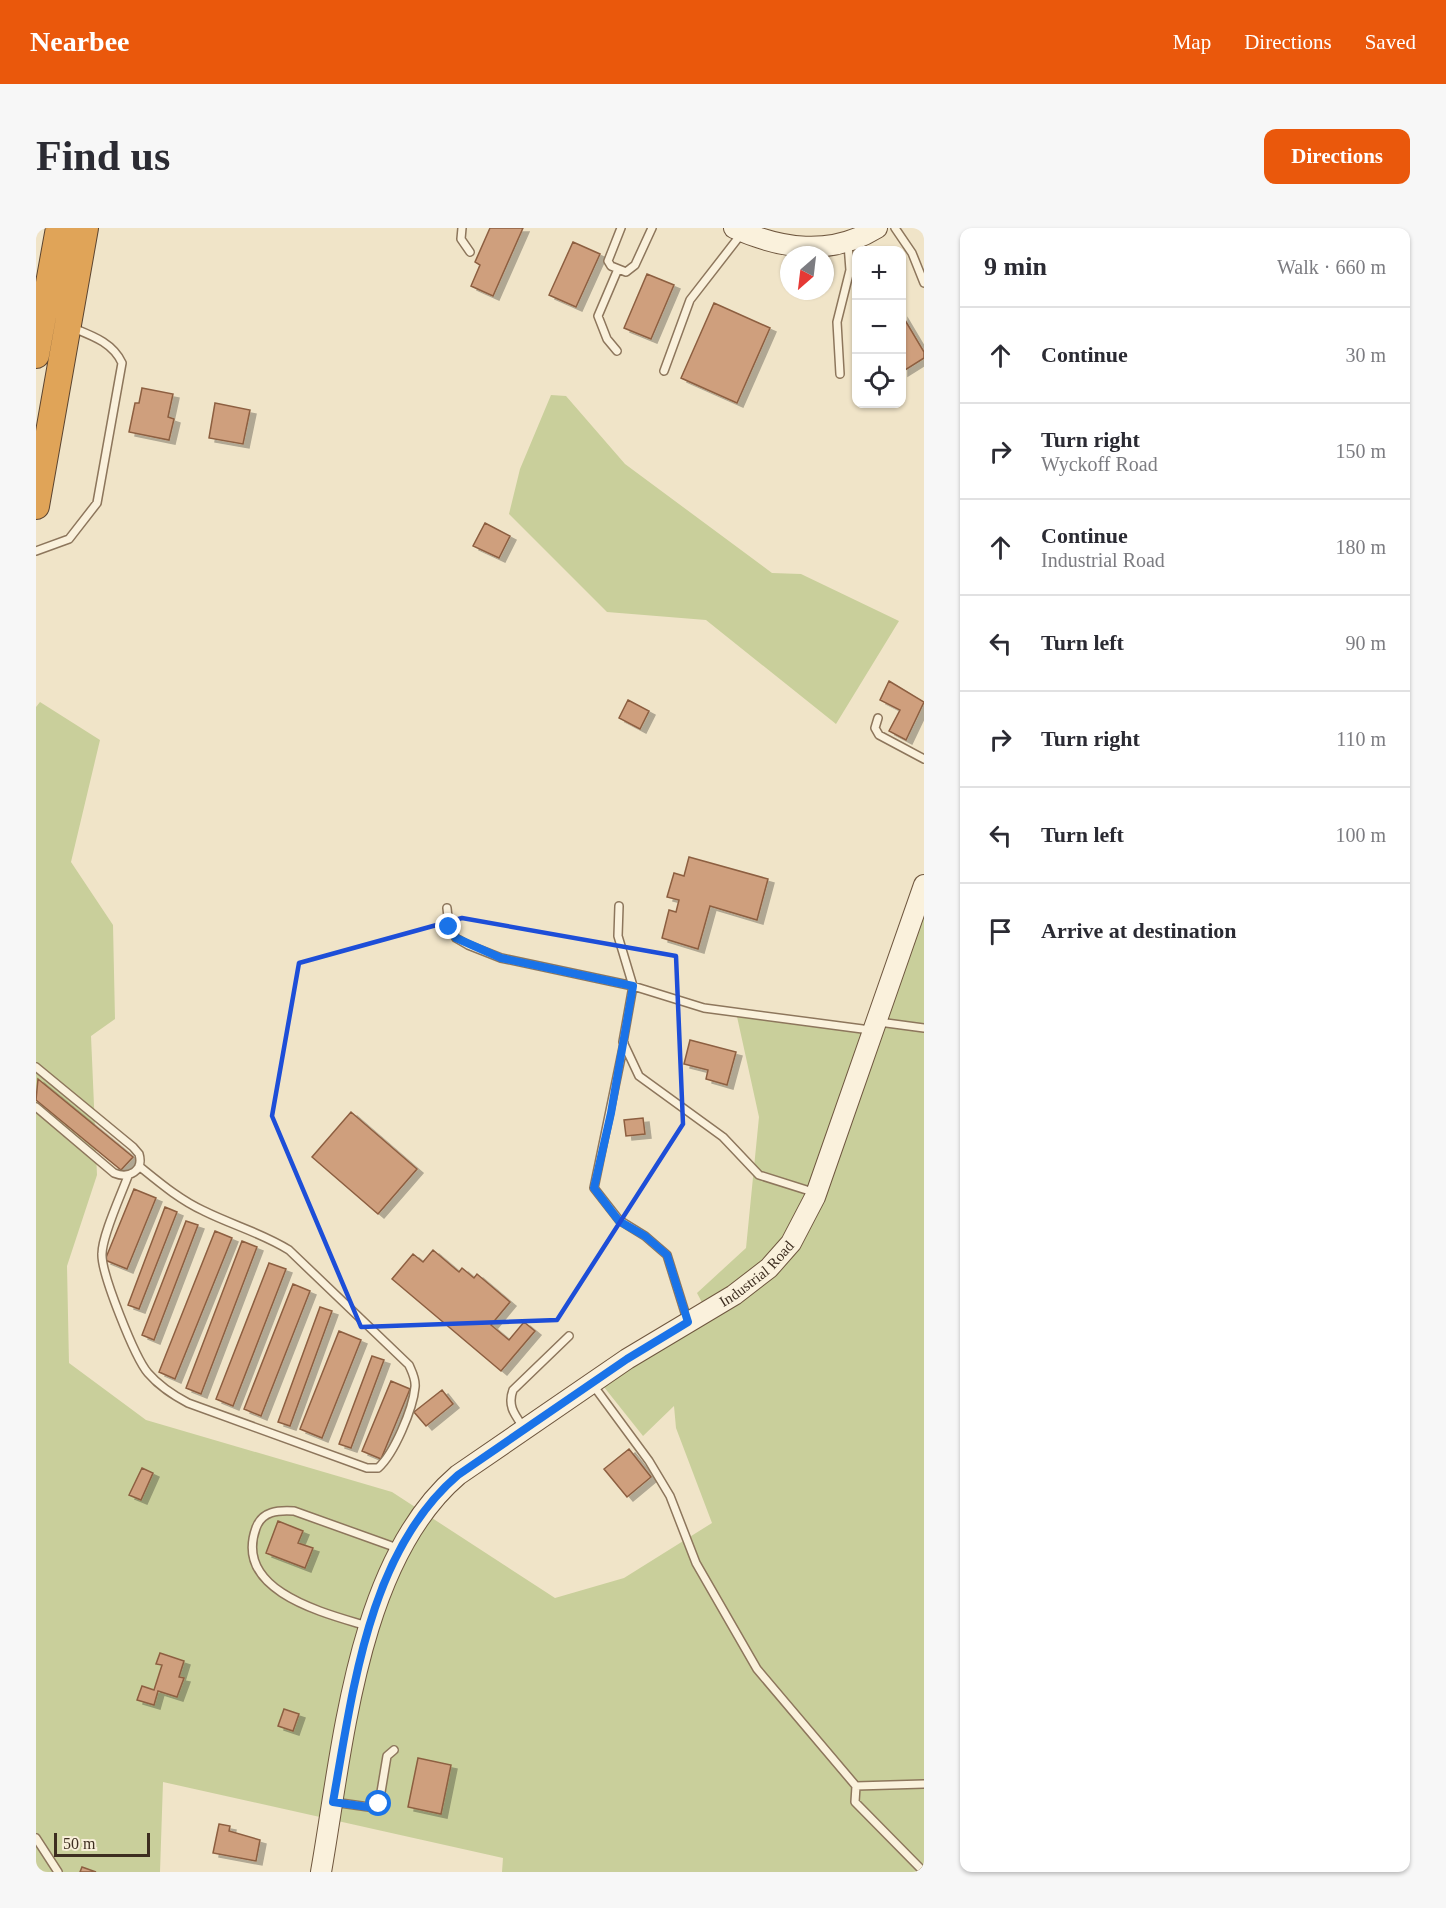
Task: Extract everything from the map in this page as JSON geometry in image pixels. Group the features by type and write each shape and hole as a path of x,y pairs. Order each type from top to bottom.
{"highway":[{"path":"36,355 59,228"},
{"path":"36,506 85,228"}],"street":[{"path":"740,229 765,241 796,247 832,246 847,242 877,228"},
{"name":"Industrial Road","path":"321,1872 355,1682 370,1627 400,1549 414,1524 436,1494 524,1428 591,1383 734,1295 783,1254 798,1232 817,1193 924,885"}],"lane":[{"path":"462,228 461,239 470,252"},
{"path":"621,228 608,261 626,272 635,265 652,228"},
{"path":"895,228 912,253 924,283"},
{"path":"664,371 690,300 740,229"},
{"path":"840,374 837,322 850,270 847,242"},
{"path":"617,351 607,339 598,316 618,269"},
{"path":"36,550 69,539 98,503 122,363 118,353 105,343 68,326"},
{"path":"878,718 875,728 879,735 924,759"},
{"path":"619,906 618,936 633,986 624,1043 594,1188 619,1221 645,1236 667,1255 688,1322"},
{"path":"447,909 449,927 456,938 501,958 633,986 704,1008 875,1026 924,1028"},
{"path":"624,1043 639,1076 723,1137 759,1175 817,1193"},
{"path":"36,1067 133,1147 139,1154 139,1167 135,1173 128,1176 114,1173 36,1107"},
{"path":"128,1176 101,1252 103,1267 113,1298 146,1371 165,1390 188,1403 367,1468 378,1468 387,1460 413,1396 415,1377 398,1352 289,1250 268,1237 204,1211 173,1193 139,1167"},
{"path":"524,1428 512,1411 509,1400 513,1390 569,1336"},
{"path":"591,1383 636,1442 670,1496 696,1563 757,1669 856,1786 855,1802 924,1872"},
{"path":"370,1627 294,1599 260,1576 253,1559 252,1542 257,1526 266,1514 278,1510 294,1511 400,1549"},
{"path":"333,1802 375,1808 379,1804 387,1756 394,1750"},
{"path":"856,1786 924,1784"},
{"path":"36,1838 58,1872"}],"highlighted area":[{"path":"462,918 676,956 683,1124 557,1320 361,1327 272,1116 299,963"}],"green space":[{"path":"551,395 566,396 625,464 772,573 801,574 899,621 836,724 706,620 607,612 509,514 520,469"},
{"path":"40,702 100,740 71,862 113,925 115,1019 91,1036 97,1175 67,1266 69,1363 146,1420 392,1492 555,1598 624,1578 712,1523 676,1428 674,1406 643,1436 600,1382 709,1316 697,1293 746,1248 759,1117 736,1012 873,1031 924,885 924,1872 502,1872 503,1858 163,1782 160,1872 36,1872 36,707"}],"building":[{"path":"490,228 523,228 493,296 471,286 480,265 475,262"},
{"path":"573,242 600,254 576,307 549,295"},
{"path":"647,274 674,285 651,339 624,328"},
{"path":"714,303 770,328 737,403 681,378"},
{"path":"906,322 924,352 924,358 906,369"},
{"path":"142,388 173,394 168,417 174,419 169,440 129,432 135,403 139,403"},
{"path":"215,403 250,410 243,444 209,438"},
{"path":"485,523 510,536 499,558 473,546"},
{"path":"889,681 924,702 906,740 889,731 900,710 880,700"},
{"path":"628,700 649,711 640,729 619,718"},
{"path":"689,857 768,879 757,920 710,906 698,949 662,938 669,910 676,912 679,900 667,897 674,873 684,876"},
{"path":"690,1040 736,1052 727,1085 706,1079 708,1070 684,1064"},
{"path":"38,1079 133,1157 121,1170 36,1100"},
{"path":"351,1112 417,1169 378,1214 312,1157"},
{"path":"643,1118 645,1134 626,1136 624,1120"},
{"path":"134,1189 156,1198 127,1269 105,1260"},
{"path":"165,1207 177,1212 139,1309 128,1305"},
{"path":"186,1221 198,1225 154,1340 142,1335"},
{"path":"215,1231 232,1238 175,1379 159,1372"},
{"path":"242,1241 257,1247 201,1394 186,1388"},
{"path":"433,1250 459,1272 462,1268 474,1278 477,1274 510,1302 491,1325 509,1340 524,1322 535,1331 501,1371 392,1279 413,1254 423,1262"},
{"path":"269,1263 286,1269 233,1406 216,1399"},
{"path":"293,1284 310,1291 261,1416 244,1409"},
{"path":"320,1307 332,1311 290,1426 278,1422"},
{"path":"339,1331 361,1340 322,1438 300,1429"},
{"path":"372,1356 384,1360 351,1448 339,1444"},
{"path":"391,1381 410,1389 381,1459 362,1451"},
{"path":"442,1390 453,1404 426,1426 414,1412"},
{"path":"629,1449 651,1477 627,1497 604,1469"},
{"path":"142,1468 153,1473 141,1500 129,1495"},
{"path":"278,1521 303,1531 298,1543 313,1548 305,1568 266,1553"},
{"path":"160,1653 184,1661 179,1677 184,1678 177,1697 158,1691 154,1705 137,1700 142,1686 154,1690 162,1665 156,1664"},
{"path":"284,1709 299,1714 293,1731 278,1726"},
{"path":"418,1758 451,1765 441,1814 408,1807"},
{"path":"219,1824 230,1826 229,1831 260,1840 256,1861 213,1853"},
{"path":"82,1867 96,1872 80,1872"}],"route":[{"path":"379,1804 375,1808 333,1802 355,1682 370,1627 392,1566 423,1510 436,1494 458,1475 524,1428 627,1359 688,1322 667,1255 645,1236 619,1221 594,1188 611,1113 633,986 501,958 456,938 449,927"}]}
